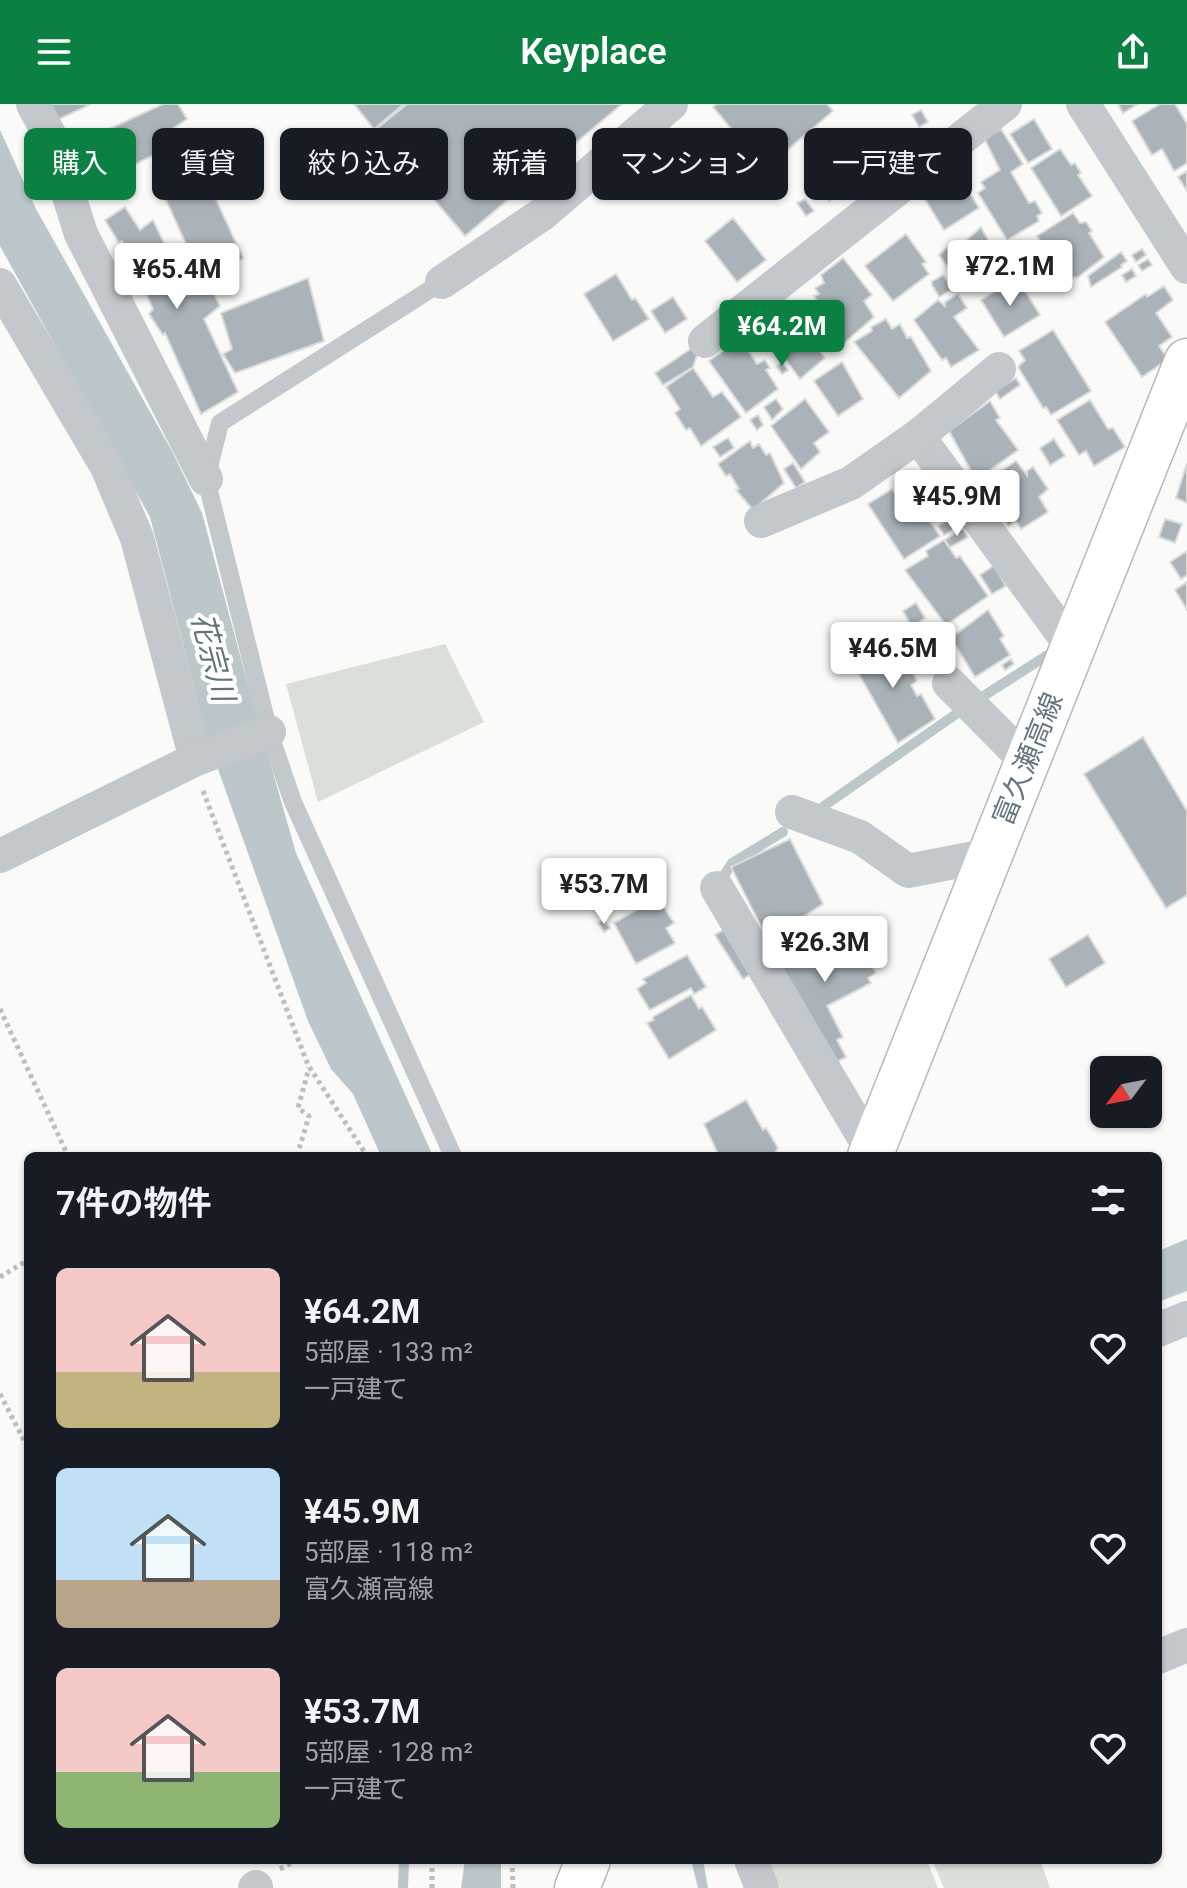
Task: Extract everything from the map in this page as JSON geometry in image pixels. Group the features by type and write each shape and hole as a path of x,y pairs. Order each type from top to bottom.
{"main road":[{"name":"富久瀬高線","path":"873,1152 1187,361"},
{"path":"577,1888 586,1864"}],"street":[{"path":"33,104 50,136 81,234 206,479"},
{"path":"442,282 541,215 671,104"},
{"path":"705,341 1005,104"},
{"path":"1083,104 1187,267"},
{"path":"0,285 107,467 131,524 196,759"},
{"path":"761,521 851,483 918,436 999,369"},
{"path":"918,436 1073,648"},
{"path":"949,683 1027,762"},
{"path":"0,856 196,759 269,732"},
{"path":"792,812 860,837 908,871 990,855"},
{"path":"717,888 870,1152"},
{"path":"1162,1328 1187,1318"},
{"path":"1162,1655 1187,1645"},
{"path":"753,1864 762,1888"}],"lane":[{"path":"442,282 220,423 206,479 269,732 293,802 451,1152"}],"path":[{"path":"196,759 202,789 309,1067 364,1152"},
{"path":"0,1009 66,1152"},
{"path":"298,1152 309,1116 298,1108 309,1067"},
{"path":"0,1277 24,1262"},
{"path":"0,1394 24,1440"},
{"path":"432,1864 432,1888"},
{"path":"512,1864 513,1888"}],"shaded area":[{"path":"445,644 484,722 318,802 286,684"},
{"path":"769,1864 929,1864 938,1888 780,1888"},
{"path":"934,1864 1041,1864 1050,1888 944,1888"}],"water":[{"name":"花宗川","path":"0,130 24,183 24,200 32,200 172,451 202,513 296,853 431,1152 379,1152 353,1094 331,1069 308,1021 209,744 150,517 0,246"},
{"path":"1187,1239 1187,1291 1162,1300 1162,1249"},
{"path":"464,1864 501,1864 501,1888 461,1888"},
{"path":"692,1864 704,1864 708,1888 698,1888"}],"building":[{"path":"45,104 91,104 53,122"},
{"path":"163,104 178,104 187,119 174,128 152,128 152,156 136,164 136,128 111,128"},
{"path":"354,104 404,104 375,128"},
{"path":"407,104 622,104 576,143 576,128 464,128 464,200 508,200 465,236 434,200 448,200 448,128 377,128"},
{"path":"717,104 827,104 833,111 813,128 804,128 804,136 788,149 788,128 731,128 713,107"},
{"path":"1118,104 1138,104 1123,113"},
{"path":"1160,104 1175,104 1187,124 1187,163 1174,171 1162,149 1152,155 1132,121"},
{"path":"921,110 928,122 919,127 912,115"},
{"path":"1034,119 1052,149 1028,163 1010,134"},
{"path":"1001,129 1023,164 1011,172 1029,203 1035,201 1042,213 1037,216 1039,221 1007,240 978,193 985,188 981,182 1000,170 984,138"},
{"path":"1060,149 1071,165 1075,163 1081,173 1078,175 1092,196 1061,216 1031,168"},
{"path":"1187,171 1187,191 1178,177"},
{"path":"972,197 979,208 944,230 925,200 972,200"},
{"path":"166,200 216,200 243,258 203,281"},
{"path":"806,200 814,211 806,216 797,203"},
{"path":"125,207 140,230 153,220 189,295 208,282 220,306 204,319 238,392 201,414 165,333 163,335 149,314 153,309 122,241 119,243 105,220"},
{"path":"1073,213 1080,223 1086,222 1104,257 1077,278 1065,282 1037,236"},
{"path":"733,218 766,260 737,282 705,241"},
{"path":"981,227 996,255 960,284 939,255 954,241 959,247"},
{"path":"906,234 926,262 922,264 929,274 893,301 865,266"},
{"path":"1142,249 1146,255 1136,262 1132,255"},
{"path":"1121,252 1127,261 1122,267 1091,287 1088,276"},
{"path":"843,258 872,295 864,301 874,317 844,343 828,311 824,312 814,296 819,294 815,288 824,283 821,275"},
{"path":"1148,259 1152,265 1142,271 1138,265"},
{"path":"1132,269 1136,276 1126,282 1122,275"},
{"path":"616,274 632,300 635,298 649,319 613,341 584,294"},
{"path":"943,275 953,289 939,297 932,281"},
{"path":"308,278 324,341 235,373 223,354 232,349 221,313"},
{"path":"1017,278 1040,315 1004,337 981,300"},
{"path":"1164,286 1173,300 1156,313 1172,337 1159,346 1168,359 1142,377 1105,322 1146,294 1147,297"},
{"path":"958,294 967,308 954,317 979,350 951,367 946,358 942,360 914,320 938,300 945,306 945,302"},
{"path":"673,297 687,319 665,333 651,311"},
{"path":"793,316 797,322 805,317 811,328 805,332 825,358 800,379 767,334"},
{"path":"886,319 892,329 900,324 931,371 899,398 854,342"},
{"path":"752,324 765,343 755,349 743,329"},
{"path":"1053,330 1091,391 1051,415 1046,407 1043,408 1018,367 1025,360 1019,351"},
{"path":"740,338 757,364 765,360 770,368 766,370 778,389 746,413 709,361"},
{"path":"692,348 697,355 693,367 663,385 655,373"},
{"path":"782,362 788,370 782,374 777,366"},
{"path":"842,362 863,399 838,416 814,381"},
{"path":"693,368 713,397 722,392 741,417 701,446 690,428 686,430 675,413 680,409 666,387"},
{"path":"1016,378 1020,385 1000,399 995,391"},
{"path":"776,399 783,409 772,420 764,407"},
{"path":"805,399 829,432 814,443 820,452 801,469 771,426"},
{"path":"1090,400 1108,429 1113,428 1125,447 1094,466 1086,451 1079,455 1057,420"},
{"path":"990,401 1000,418 996,420 1018,450 976,480 949,431"},
{"path":"758,415 763,425 757,430 750,420"},
{"path":"728,438 734,448 720,457 713,447"},
{"path":"1054,439 1065,456 1050,465 1040,448"},
{"path":"750,441 753,448 759,444 766,455 770,453 784,483 753,510 736,490 739,489 730,474 726,476 718,464"},
{"path":"1016,461 1027,475 1033,467 1048,489 1039,497 1048,512 1021,529 1016,521 1008,526 981,485"},
{"path":"793,463 805,482 796,488 784,469"},
{"path":"1187,463 1187,503 1176,498"},
{"path":"892,489 896,495 903,491 907,499 912,496 940,536 904,559 868,504"},
{"path":"956,515 961,524 944,535 938,526"},
{"path":"1165,519 1182,524 1175,543 1159,537"},
{"path":"963,528 968,537 950,547 945,540"},
{"path":"944,540 956,558 960,556 988,596 946,625 905,570 928,556 926,551"},
{"path":"1187,551 1187,575 1181,579 1170,562"},
{"path":"994,566 1006,586 992,594 980,575"},
{"path":"1187,582 1187,610 1175,590"},
{"path":"916,603 925,618 912,627 903,611"},
{"path":"988,610 1004,636 1000,639 1010,655 975,677 951,638"},
{"path":"887,640 895,654 901,650 917,681 911,685 917,696 921,694 935,719 898,743 851,660"},
{"path":"1011,659 1014,664 1005,670 1002,665"},
{"path":"1143,737 1187,811 1187,895 1166,908 1084,774"},
{"path":"790,839 823,904 800,919 803,926 770,944 731,867"},
{"path":"658,898 674,923 666,928 675,943 636,964 614,923"},
{"path":"604,919 610,928 604,932 598,923"},
{"path":"728,927 756,971 743,979 715,935"},
{"path":"854,929 858,936 854,939 876,973 868,978 871,983 827,1006 843,1037 837,1040 846,1057 829,1066 774,958 826,935 831,943"},
{"path":"1088,935 1105,963 1066,987 1049,959"},
{"path":"687,955 706,987 694,994 691,988 650,1010 637,989 646,983 643,979"},
{"path":"691,995 716,1030 669,1059 647,1023"},
{"path":"746,1100 763,1130 766,1128 778,1148 777,1152 717,1152 704,1124"}],"waterway":[{"path":"982,697 1054,651"},
{"path":"824,806 959,712"},
{"path":"722,879 732,863 783,832"},
{"path":"403,1888 404,1864"}]}
